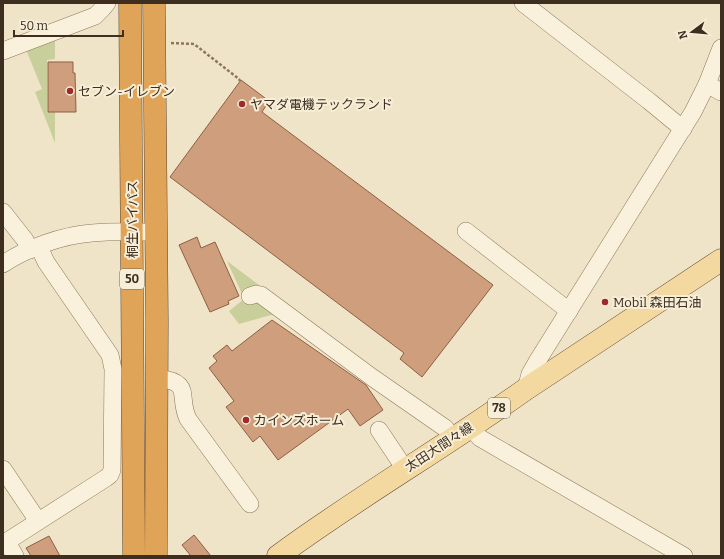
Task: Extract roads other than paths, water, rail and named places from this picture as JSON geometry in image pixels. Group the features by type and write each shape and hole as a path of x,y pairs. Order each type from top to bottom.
{"highway":[{"name":"桐生バイパス","path":"130,3 134,556"},
{"name":"桐生バイパス","path":"154,3 157,378 156,556"}],"main road":[{"name":"太田大間々線","path":"278,556 325,522 462,433 721,260"}],"street":[{"path":"3,50 95,16 107,3"},
{"path":"523,3 683,129"},
{"path":"526,389 530,374 683,129 700,98 714,88 721,48"},
{"path":"3,212 25,240 46,262 110,355 112,369 112,470 110,475 38,521 8,547"},
{"path":"466,231 569,310"},
{"path":"3,264 34,249 62,239 91,233 156,232"},
{"path":"250,296 256,294 261,296 445,428 480,438 684,556"},
{"path":"157,378 171,380 180,386 183,394 184,408 188,419 250,504"},
{"path":"379,430 405,469"},
{"path":"3,469 38,521"}],"place":[{"name":"セブン-イレブン","path":"70,91"},
{"name":"ヤマダ電機テックランド","path":"242,104"},
{"name":"Mobil 森田石油","path":"605,302"},
{"name":"カインズホーム","path":"246,420"}]}
